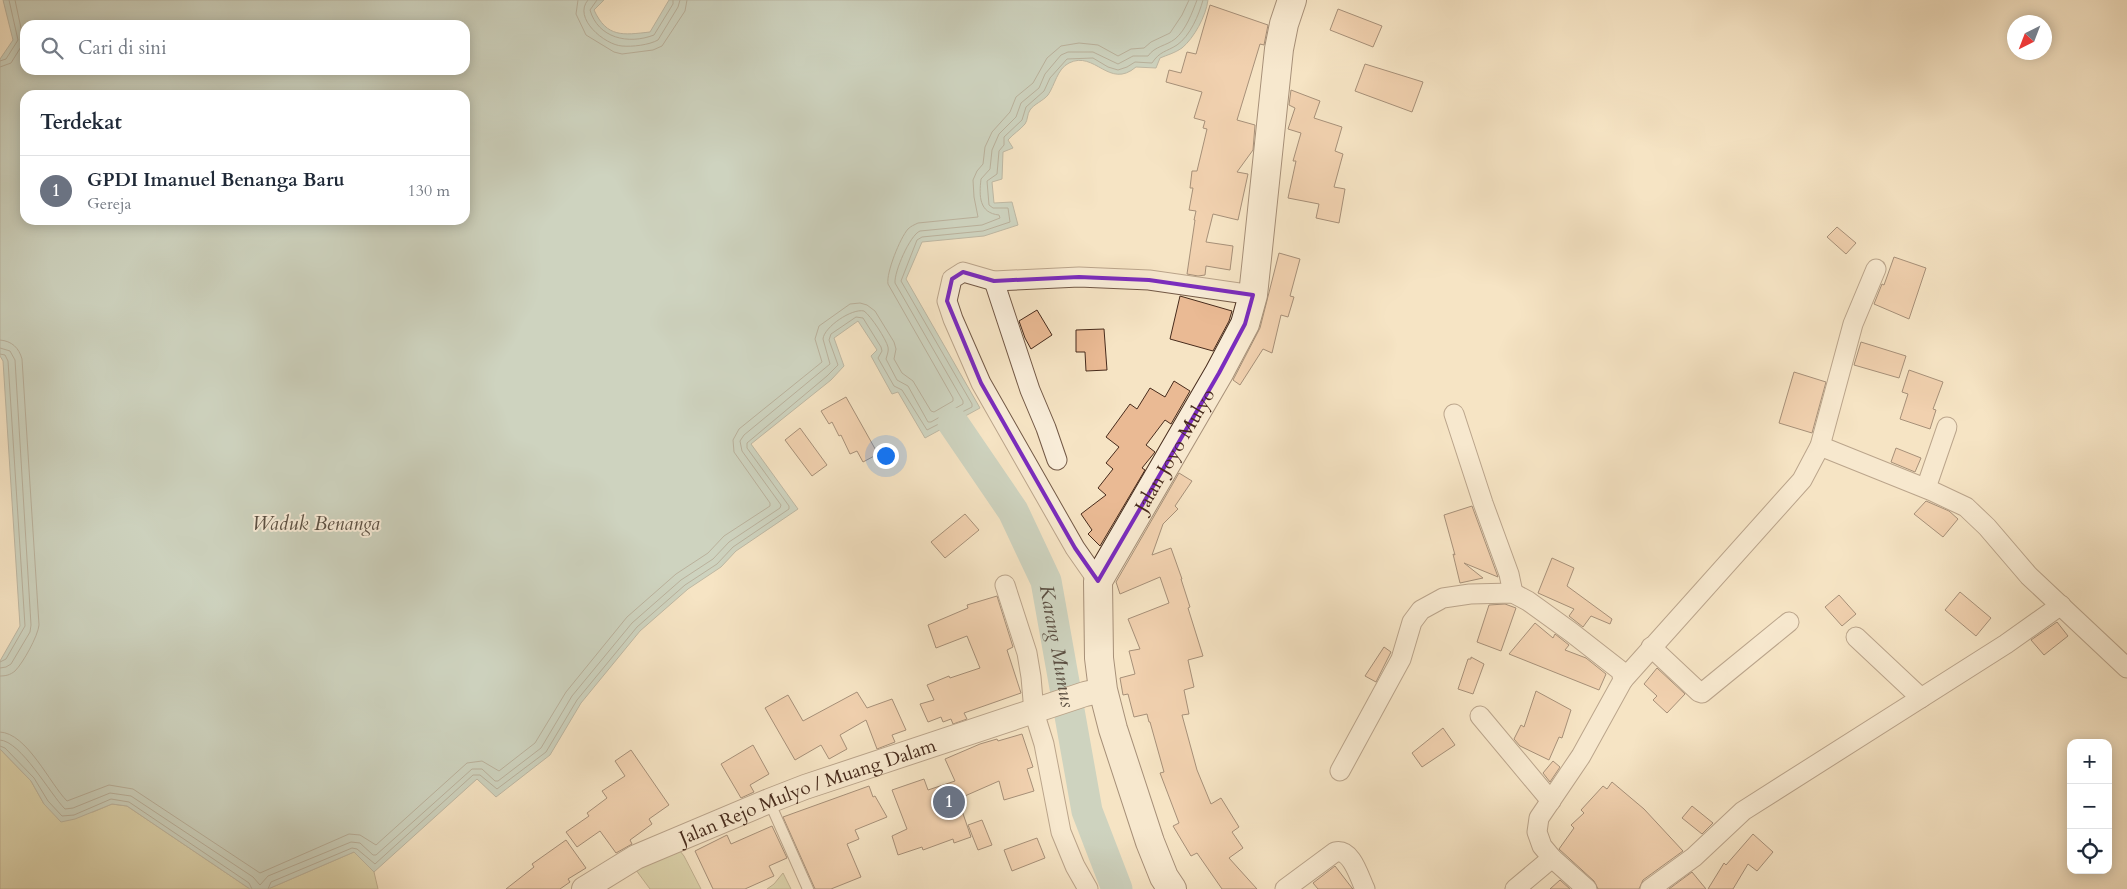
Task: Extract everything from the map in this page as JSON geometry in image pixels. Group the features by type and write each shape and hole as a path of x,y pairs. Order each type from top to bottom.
{"main road":[{"name":"Jalan Joyo Mulyo","path":"1098,581 1219,374 1245,324 1253,294 1278,49 1292,0"},
{"path":"1098,581 1099,658 1094,692 1113,729 1150,842 1164,877 1172,889"}],"street":[{"path":"1587,889 1552,858 1542,846 1536,832 1540,818 1581,756 1623,680 1802,480 1820,446 1853,324 1876,269"},
{"path":"1098,581 1075,548 981,383 947,301 952,279 963,272 994,281 1079,277 1149,280 1253,294"},
{"path":"994,281 1030,390 1057,460"},
{"path":"1454,414 1483,503 1509,574 1512,593"},
{"path":"1926,488 1947,428"},
{"path":"1820,446 1926,488 1966,507 1987,527 2028,576 2127,668"},
{"path":"1005,586 1027,653 1036,711 1061,832 1075,866 1088,889"},
{"path":"1340,771 1401,659 1412,622 1421,610 1443,598 1470,594 1512,593 1528,601 1621,671 1623,680"},
{"path":"1650,889 1694,857 1743,810 2006,644 2060,605"},
{"path":"1651,647 1702,693 1789,622"},
{"path":"1856,637 1920,698"},
{"name":"Jalan Rejo Mulyo / Muang Dalam","path":"584,889 636,857 769,801 806,787 1094,692"},
{"path":"1480,716 1551,801"},
{"path":"1284,889 1335,852 1341,851 1348,854 1365,889"},
{"path":"1515,889 1552,858"}],"lane":[{"path":"769,801 808,889"}],"highlighted area":[{"path":"963,272 994,281 1079,277 1149,280 1253,295 1245,324 1219,373 1098,581 1075,548 981,383 947,301 952,279"}],"green space":[{"path":"0,749 31,781 44,804 93,812 112,804 127,806 250,889 0,889"},
{"path":"676,846 684,856 701,889 650,889 633,866"},
{"path":"354,852 374,872 378,889 268,889"},
{"path":"783,873 791,889 767,889 774,884"}],"water":[{"name":"Waduk Benanga","path":"3,0 604,0 594,10 604,26 617,33 632,34 650,32 669,0 1208,0 1202,20 1191,39 1179,50 1160,58 1156,68 1136,67 1126,73 1118,74 1087,61 1078,60 1069,63 1062,69 1048,95 1032,108 1025,124 1008,140 1013,148 1003,152 1002,179 992,182 994,203 1012,202 1018,225 984,236 922,242 906,279 980,408 925,438 898,392 892,394 871,356 877,350 858,321 834,338 844,366 831,380 751,444 798,509 736,551 721,567 688,589 640,631 581,703 550,755 496,797 477,779 374,872 354,852 268,889 250,889 127,806 112,804 75,819 61,822 44,804 31,781 0,749 0,661 20,626 3,361 0,356 0,59 13,40"}],"building":[{"path":"1210,5 1268,25 1264,45 1260,44 1237,120 1255,125 1253,150 1237,172 1248,174 1238,220 1213,214 1206,242 1233,246 1230,270 1206,266 1205,275 1198,276 1187,274 1196,211 1189,210 1193,188 1190,188 1192,171 1197,171 1207,129 1203,128 1205,121 1194,118 1202,92 1166,82 1169,70 1181,73 1187,52 1196,54"},
{"path":"1338,9 1382,26 1373,47 1330,30"},
{"path":"1365,64 1423,82 1412,112 1355,91"},
{"path":"1291,90 1320,101 1314,118 1342,127 1335,151 1343,154 1334,187 1345,189 1339,223 1316,218 1319,204 1288,198 1296,161 1293,161 1301,133 1288,129 1295,108 1289,105"},
{"path":"1837,227 1856,243 1846,254 1827,237"},
{"path":"1279,253 1300,259 1290,296 1294,297 1288,317 1281,315 1272,353 1263,349 1240,385 1233,380 1260,328"},
{"path":"1894,257 1926,268 1909,319 1874,304 1882,284 1884,285"},
{"path":"1180,296 1232,311 1229,321 1213,351 1170,339"},
{"path":"1037,310 1052,335 1031,349 1019,321"},
{"path":"1104,329 1107,370 1086,371 1085,352 1076,352 1076,330"},
{"path":"1861,342 1906,356 1899,378 1854,365"},
{"path":"1909,370 1943,382 1933,409 1936,410 1930,429 1900,419 1908,394 1902,392"},
{"path":"1794,372 1826,382 1812,433 1779,423"},
{"path":"1174,381 1190,391 1171,424 1165,420 1146,445 1155,452 1142,468 1145,470 1100,546 1088,534 1092,530 1081,514 1106,495 1098,488 1113,469 1106,463 1119,447 1106,437 1130,404 1137,409 1150,388 1165,397"},
{"path":"846,397 878,454 863,462 857,451 850,454 841,435 839,436 832,422 829,424 821,411"},
{"path":"800,428 827,465 812,476 785,440"},
{"path":"1896,448 1921,458 1915,472 1891,462"},
{"path":"1179,473 1192,481 1175,506 1178,509 1163,524 1152,555 1171,548 1182,579 1190,607 1188,608 1203,656 1188,660 1194,687 1184,690 1189,714 1182,715 1197,770 1211,804 1221,798 1239,827 1232,832 1243,848 1229,858 1257,889 1222,889 1197,853 1191,856 1173,826 1179,823 1160,773 1164,772 1147,714 1134,717 1128,694 1123,695 1120,678 1135,674 1129,651 1140,649 1128,619 1169,603 1160,577 1120,594 1116,582"},
{"path":"1926,501 1949,511 1958,519 1943,537 1914,514"},
{"path":"1472,506 1498,577 1464,563 1483,578 1460,583 1453,554 1455,555 1444,515"},
{"path":"965,514 979,530 945,558 931,542"},
{"path":"1552,558 1574,568 1567,586 1612,619 1610,624 1591,616 1583,627 1569,616 1574,609 1538,593"},
{"path":"1960,592 1991,618 1976,636 1945,610"},
{"path":"1839,595 1856,614 1842,626 1825,607"},
{"path":"997,596 1013,647 1007,650 1021,693 964,713 967,719 953,724 951,719 943,722 941,717 928,722 920,704 934,700 927,685 949,676 950,678 980,668 967,636 936,648 928,625 968,608 967,605"},
{"path":"1505,604 1516,608 1501,651 1477,642 1489,605"},
{"path":"2057,622 2068,636 2044,655 2031,640"},
{"path":"1535,623 1553,638 1555,634 1569,645 1565,650 1586,658 1606,674 1599,690 1509,654"},
{"path":"1384,647 1391,652 1376,682 1365,676"},
{"path":"1471,657 1484,664 1473,694 1458,689 1468,659 1471,659"},
{"path":"1657,668 1685,694 1667,713 1653,700 1657,696 1644,684"},
{"path":"1536,691 1571,710 1562,738 1559,737 1549,760 1520,746 1514,739 1521,725 1524,727"},
{"path":"857,692 867,708 892,699 906,730 892,735 895,742 877,749 866,720 840,735 847,749 829,759 821,745 795,760 765,708 788,695 803,721"},
{"path":"1443,728 1455,745 1422,767 1412,753"},
{"path":"1022,734 1033,767 1027,769 1034,791 1004,800 999,781 958,799 971,837 954,843 953,839 923,850 922,847 898,855 892,836 907,829 892,790 924,779 928,790 955,781 945,759 980,744"},
{"path":"753,745 769,774 750,785 754,792 741,798 721,764"},
{"path":"631,750 669,805 649,819 652,824 630,840 632,844 616,853 600,831 577,847 566,832 589,816 587,813 607,798 602,791 625,776 615,761"},
{"path":"1553,761 1560,767 1550,782 1543,773"},
{"path":"1612,782 1644,809 1683,851 1643,880 1639,889 1598,889 1594,881 1559,849 1574,828 1571,825 1584,813 1581,810 1603,786 1607,789"},
{"path":"869,786 873,797 875,796 887,817 855,830 859,839 847,844 861,877 831,889 815,889 783,817"},
{"path":"1692,806 1713,823 1702,834 1682,818"},
{"path":"982,820 992,845 978,850 968,825"},
{"path":"772,826 787,858 769,866 774,876 745,889 713,889 695,851 727,835 731,844"},
{"path":"1753,834 1773,852 1757,871 1748,864 1733,889 1708,889 1724,863 1726,865"},
{"path":"1037,838 1045,858 1012,871 1004,850"},
{"path":"566,840 586,868 568,879 570,882 560,889 506,889 534,867 532,864"},
{"path":"1335,866 1353,889 1318,889 1313,883"},
{"path":"1692,872 1706,889 1669,889"},
{"path":"1560,880 1570,889 1550,889"}],"waterway":[{"name":"Karang Mumus","path":"953,423 1013,511 1046,581 1087,811 1117,889"}],"place":[{"name":"GPDI Imanuel Benanga Baru","path":"949,802"}]}
